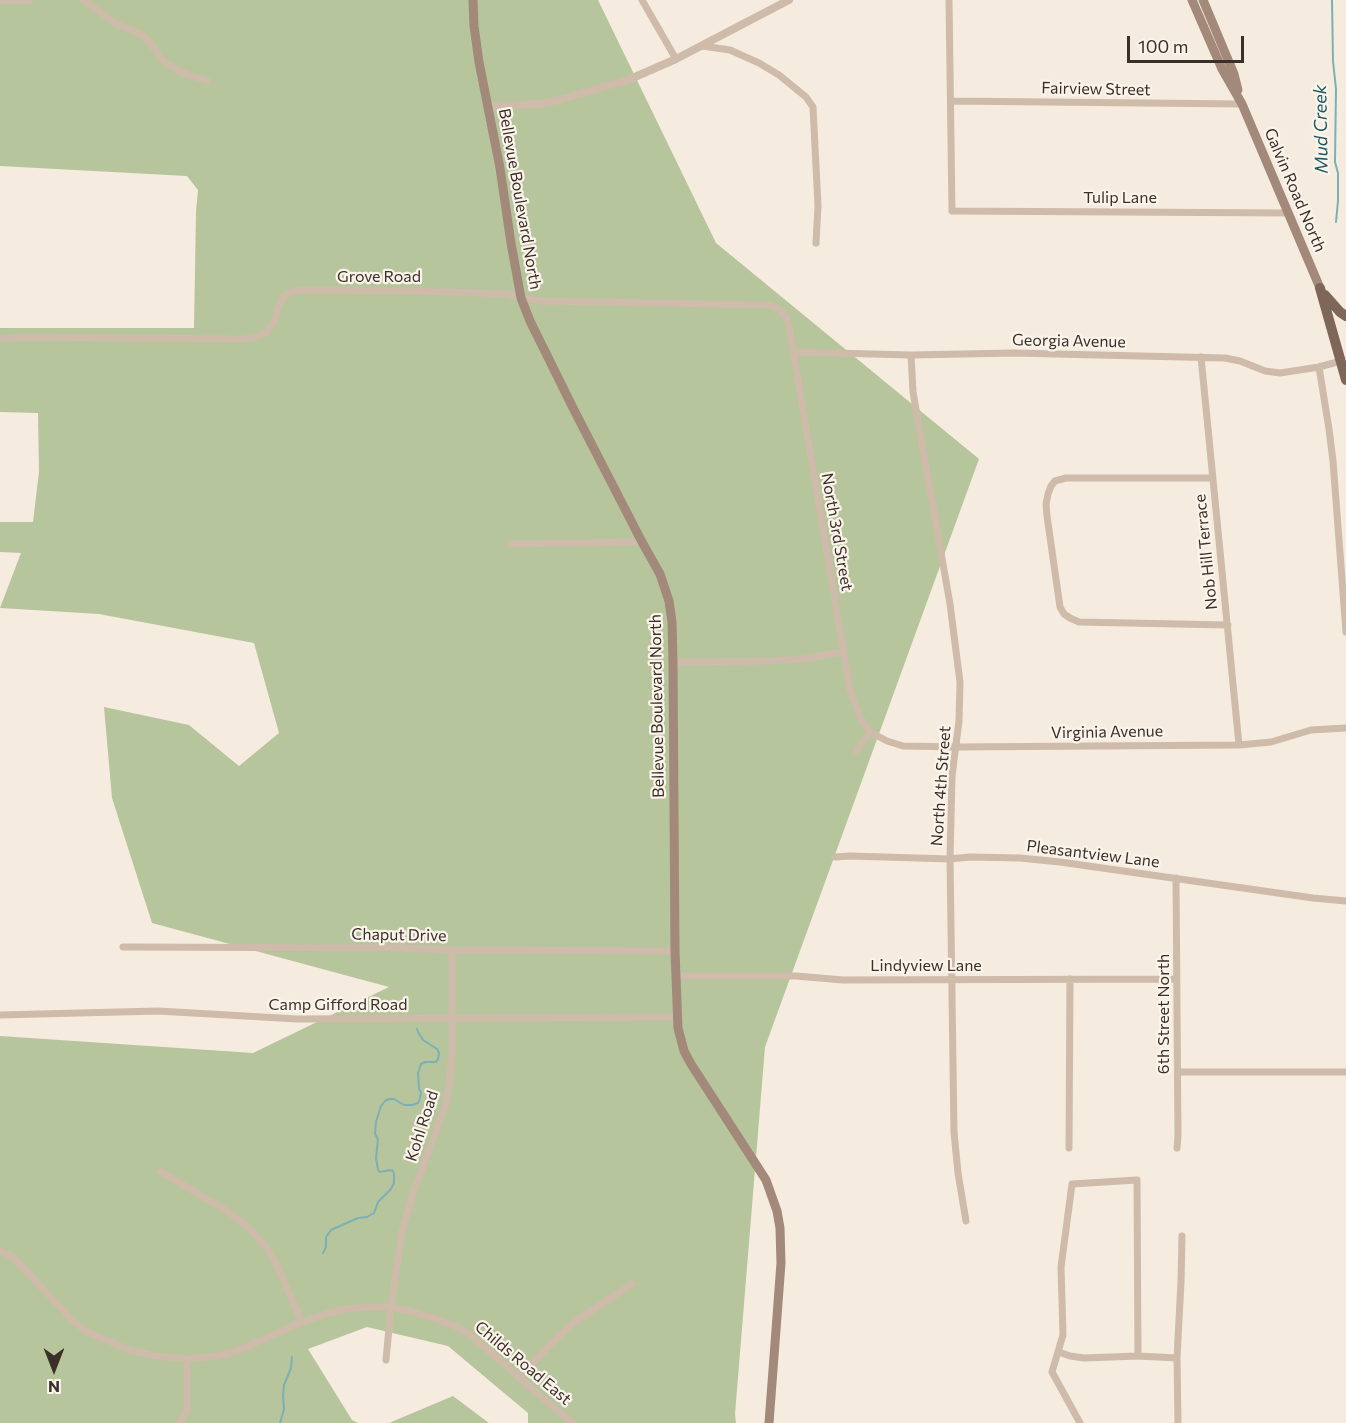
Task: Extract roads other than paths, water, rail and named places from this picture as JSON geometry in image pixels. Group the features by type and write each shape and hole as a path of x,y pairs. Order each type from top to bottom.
{"main road":[{"name":"Bellevue Boulevard North","path":"473,0 474,26 521,298 574,410 660,574 669,601 673,662 676,1017 684,1051 766,1180 777,1211 781,1263 769,1423"},
{"name":"Galvin Road North","path":"1192,0 1222,69 1242,104 1320,288"},
{"name":"Galvin Road North","path":"1203,0 1234,74 1242,104"},
{"path":"1320,288 1331,303 1346,316"},
{"path":"1320,288 1346,380"}],"street":[{"path":"0,0 30,0"},
{"path":"83,0 115,23 142,35 167,64 208,81"},
{"path":"642,0 676,59"},
{"path":"489,106 521,106 560,100 628,80 676,59 789,0"},
{"path":"950,0 951,101"},
{"path":"702,46 730,50 759,63 779,75 806,97 813,106 818,206 816,243"},
{"name":"Fairview Street","path":"951,101 1242,104"},
{"name":"Tulip Lane","path":"951,101 952,211 1288,213"},
{"name":"Grove Road","path":"0,339 18,337 246,339 267,332 273,324 285,295 297,290 506,294 540,301 769,305 781,310"},
{"name":"North 3rd Street","path":"781,310 789,326 850,690 860,717 870,732"},
{"name":"Georgia Avenue","path":"793,352 1201,357 1234,360 1277,373 1319,367 1341,361"},
{"name":"North 4th Street","path":"911,355 913,392 950,604 960,682 959,721 952,776 950,859 954,1132 966,1221"},
{"name":"Nob Hill Terrace","path":"1201,357 1239,745"},
{"path":"1319,367 1333,463 1346,632"},
{"path":"1212,477 1065,477 1055,481 1051,486 1046,504 1060,607 1064,614 1078,622 1228,625"},
{"path":"511,544 642,542"},
{"path":"673,662 774,662 844,652"},
{"name":"Virginia Avenue","path":"870,732 903,746 1239,745 1271,742 1311,730 1346,728"},
{"path":"856,751 870,732"},
{"name":"Pleasantview Lane","path":"835,857 1020,858 1346,901"},
{"name":"6th Street North","path":"1176,878 1177,1148"},
{"path":"401,937 401,948"},
{"name":"Chaput Drive","path":"123,947 675,951"},
{"name":"Kohl Road","path":"386,1360 398,1252 404,1223 446,1104 451,1071 452,950"},
{"name":"Lindyview Lane","path":"675,976 796,976 843,980 1177,979"},
{"path":"1069,1148 1070,980"},
{"name":"Camp Gifford Road","path":"0,1015 158,1011 273,1018 676,1017"},
{"path":"1178,1072 1346,1071"},
{"path":"161,1172 224,1209 248,1227 272,1257 302,1322"},
{"path":"1080,1423 1052,1372 1064,1335 1061,1267 1072,1184 1137,1180 1138,1356"},
{"path":"1178,1423 1177,1358 1182,1236"},
{"name":"Childs Road East","path":"0,1251 13,1257 72,1320 86,1331 127,1349 155,1356 188,1359 218,1356 237,1351 302,1322 346,1309 391,1307 433,1317 468,1333 572,1423"},
{"path":"519,1378 573,1323 632,1284"},
{"path":"1059,1352 1084,1358 1138,1356 1177,1358"},
{"path":"179,1423 187,1409 188,1359"}],"waterway":[{"name":"Mud Creek","path":"1332,0 1336,89 1335,162 1338,173 1336,222"},
{"path":"323,1253 326,1247 326,1237 331,1230 374,1213 378,1202 394,1183 393,1171 380,1172 378,1170 376,1122 381,1106 389,1099 394,1099 404,1105 418,1103 421,1092 418,1073 421,1064 436,1062 438,1059 437,1049 423,1040 417,1029"},
{"path":"280,1423 284,1409 284,1385 291,1368 292,1357"}]}
